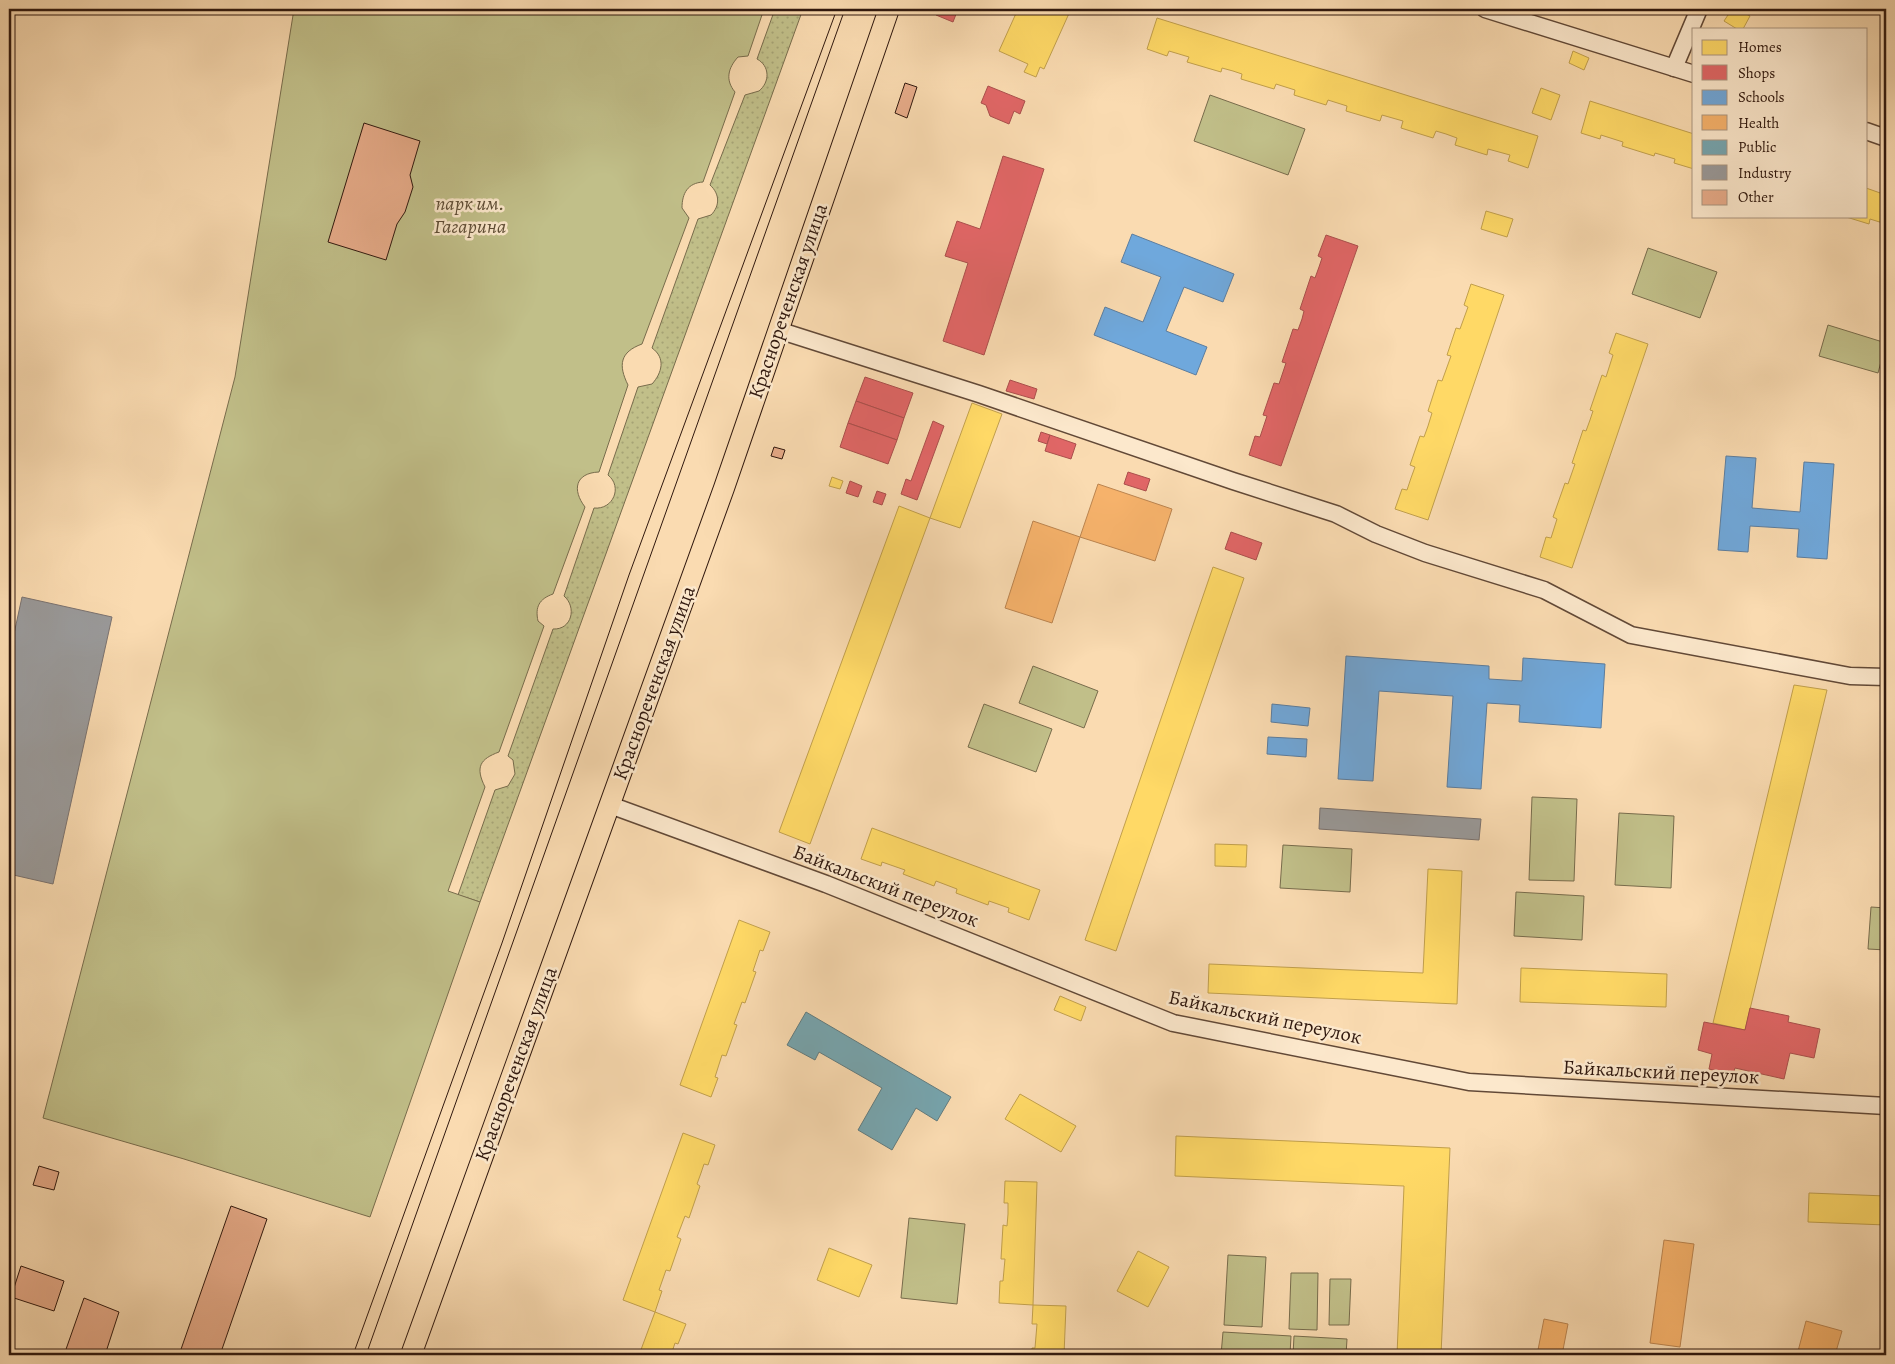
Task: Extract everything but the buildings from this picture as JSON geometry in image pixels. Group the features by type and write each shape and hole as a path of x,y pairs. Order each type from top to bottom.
{"main road":[{"name":"Краснореченская улица","path":"411,1355 720,498 890,9"}],"street":[{"path":"1485,9 1692,73"},
{"path":"1674,68 1698,9"},
{"path":"1868,132 1886,138"},
{"path":"778,330 979,394 1233,482 1336,514 1376,534 1425,553 1544,590 1632,635 1850,676 1886,677"},
{"name":"Байкальский переулок","path":"610,805 826,884 1173,1022 1469,1082 1886,1106"}],"green space":[{"name":"парк им. Гагарина","path":"294,9 764,9 748,56 738,57 730,70 729,79 735,92 703,182 693,184 683,198 682,208 689,218 642,344 629,351 623,360 623,371 628,385 599,472 585,476 578,483 578,494 585,507 553,594 544,598 539,604 537,612 538,621 544,626 499,752 487,758 481,765 480,774 485,787 448,891 480,902 370,1217 184,1159 43,1118 235,377"},
{"path":"775,9 803,9 480,902 458,895 495,790 508,786 515,774 513,760 508,756 553,629 565,626 570,617 570,606 564,596 594,508 601,508 611,502 614,497 615,486 608,475 638,387 652,384 660,370 661,361 652,348 698,219 711,215 716,208 718,200 716,192 710,185 745,95 759,91 767,79 764,66 757,59"},
{"path":"1210,95 1305,129 1288,175 1194,141"},
{"path":"1648,248 1717,272 1700,318 1632,294"},
{"path":"1828,325 1886,343 1878,373 1819,356"},
{"path":"1033,666 1098,691 1084,728 1019,703"},
{"path":"984,704 1052,729 1036,772 968,747"},
{"path":"1532,797 1577,799 1574,881 1529,880"},
{"path":"1619,813 1674,816 1671,888 1615,885"},
{"path":"1283,845 1352,849 1350,892 1280,888"},
{"path":"1516,892 1584,896 1582,940 1514,936"},
{"path":"1871,907 1886,908 1886,950 1868,949"},
{"path":"909,1218 965,1224 957,1304 901,1298"},
{"path":"1228,1255 1266,1257 1262,1327 1224,1325"},
{"path":"1291,1273 1318,1273 1317,1330 1289,1329"},
{"path":"1330,1279 1351,1279 1349,1325 1329,1325"},
{"path":"1223,1332 1291,1336 1290,1355 1221,1355"},
{"path":"1294,1336 1347,1339 1346,1355 1293,1355"}],"tram line":[{"path":"353,1355 502,943 629,575 837,9"},
{"path":"366,1355 845,9"}]}
